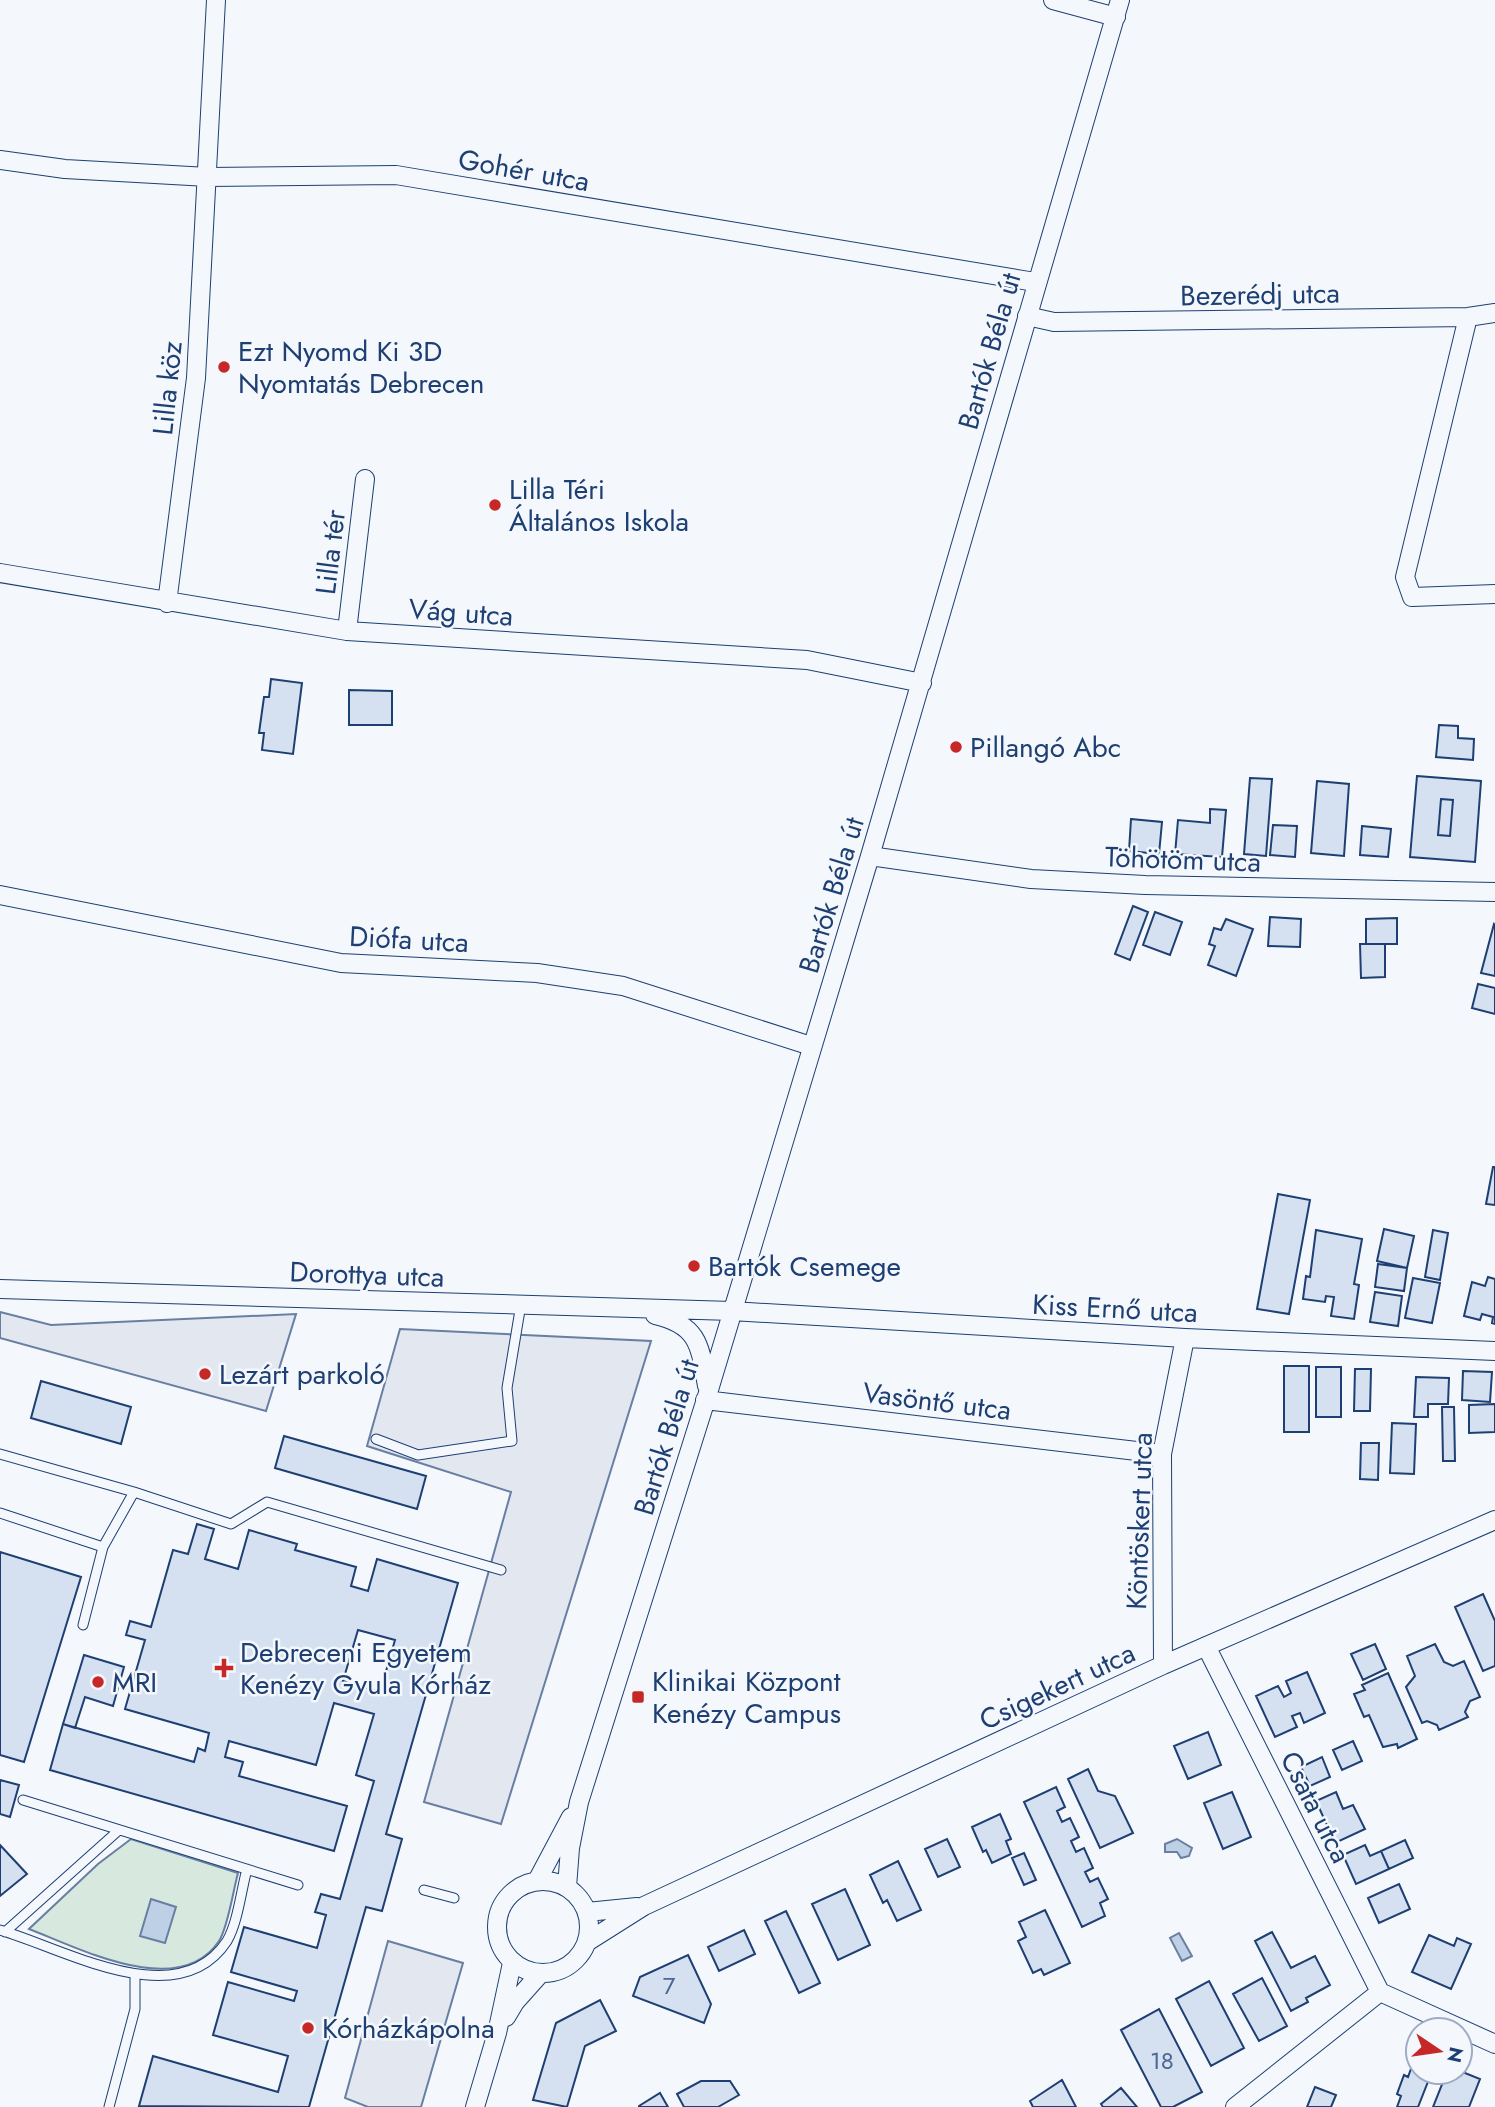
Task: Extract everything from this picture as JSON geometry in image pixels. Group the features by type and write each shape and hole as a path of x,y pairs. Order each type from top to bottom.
{"street":[{"name":"Lilla köz","path":"167,603 196,378 216,0"},
{"path":"1054,0 1118,8"},
{"name":"Bartók Béla út","path":"579,1802 707,1397 922,683 1035,282 1118,8"},
{"name":"Gohér utca","path":"0,160 65,169 208,177 396,175 1035,282"},
{"name":"Bezerédj utca","path":"1027,316 1054,321 1468,317 1495,313"},
{"path":"1468,317 1405,577 1412,597 1495,594"},
{"name":"Lilla tér","path":"347,631 365,478"},
{"name":"Vág utca","path":"0,573 347,631 807,660 922,683"},
{"name":"Töhötöm utca","path":"870,856 1031,879 1145,885 1495,892"},
{"name":"Diófa utca","path":"0,895 341,963 537,973 623,986 811,1046"},
{"name":"Dorottya utca","path":"0,1289 732,1311"},
{"path":"621,1308 673,1319 690,1329 698,1345 707,1397"},
{"name":"Kiss Ernő utca","path":"732,1311 1185,1338 1495,1352"},
{"name":"Köntöskert utca","path":"1163,1665 1162,1454 1185,1338"},
{"name":"Vasöntő utca","path":"707,1397 1162,1454"},
{"name":"Csigekert utca","path":"644,1906 1163,1665 1495,1520"},
{"name":"Csata utca","path":"1206,1646 1380,1992"},
{"path":"537,1881 579,1802"},
{"path":"567,1887 579,1802"},
{"path":"497,2033 515,2002 540,1974 569,1966 580,1956 587,1942 587,1912 567,1887 551,1881 522,1885 510,1894 500,1907 497,1936 503,1951 512,1963 540,1974"},
{"path":"587,1912 644,1906"},
{"path":"587,1942 644,1906"},
{"path":"475,2107 497,2033 512,1963"},
{"path":"1235,2107 1380,1992 1495,2044"}],"lane":[{"path":"376,1439 418,1455 512,1441 507,1388 521,1304"},
{"path":"0,1454 94,1483 134,1492 231,1524 267,1502 501,1570"},
{"path":"83,1625 103,1547 134,1492"},
{"path":"0,1513 103,1547"},
{"path":"23,1800 298,1885"},
{"path":"3,1931 119,1830"},
{"path":"3,1931 135,1976 168,1976 195,1968 215,1955 228,1939 247,1869"},
{"path":"424,1890 453,1898"},
{"path":"109,2107 135,2009 135,1976"}],"shaded area":[{"name":"Lezárt parkoló","path":"0,1312 51,1325 296,1314 266,1411 0,1338"},
{"path":"400,1329 651,1341 501,1824 424,1802 511,1492 367,1446"},
{"path":"131,1839 238,1873 222,1935 201,1958 179,1967 154,1969 128,1965 29,1929 98,1864"},
{"path":"388,1941 463,1963 421,2107 368,2107 345,2098"}],"water":[{"path":"1177,1839 1192,1848 1189,1856 1181,1858 1177,1852 1165,1852 1165,1844"},
{"path":"151,1899 176,1907 165,1943 140,1936"},
{"path":"1179,1933 1192,1956 1182,1961 1170,1938"}],"building":[{"path":"271,679 302,683 293,754 262,750 264,733 259,733 264,697 269,697"},
{"path":"349,690 392,691 392,725 349,725"},
{"path":"1439,725 1458,726 1458,738 1474,739 1473,760 1436,757"},
{"path":"1417,776 1481,781 1475,862 1410,857","holes":["1441,799 1453,800 1450,836 1438,835"]},
{"path":"1250,778 1272,779 1266,856 1244,854"},
{"path":"1317,781 1349,784 1344,856 1311,853"},
{"path":"1441,799 1453,800 1450,836 1438,835"},
{"path":"1210,809 1226,810 1222,857 1175,854 1178,820 1210,823"},
{"path":"1131,819 1162,822 1159,854 1129,851"},
{"path":"1273,825 1297,826 1295,857 1270,855"},
{"path":"1362,826 1391,829 1388,857 1360,855"},
{"path":"1133,906 1148,912 1130,960 1115,954"},
{"path":"1155,912 1182,922 1170,955 1143,945"},
{"path":"1270,917 1301,919 1300,947 1268,946"},
{"path":"1397,918 1397,944 1366,944 1366,919"},
{"path":"1226,919 1253,929 1236,976 1208,965 1215,946 1209,944 1214,928 1221,930"},
{"path":"1495,925 1495,976 1481,973"},
{"path":"1360,944 1385,944 1385,977 1361,978"},
{"path":"1478,984 1495,988 1495,1014 1472,1008"},
{"path":"1495,1167 1495,1205 1486,1204"},
{"path":"1278,1194 1310,1200 1289,1314 1257,1309"},
{"path":"1384,1229 1414,1236 1407,1268 1377,1261"},
{"path":"1316,1230 1362,1239 1354,1284 1359,1285 1354,1319 1331,1316 1334,1297 1326,1296 1325,1302 1303,1299 1306,1276 1310,1277"},
{"path":"1433,1230 1448,1233 1440,1280 1425,1277"},
{"path":"1378,1264 1407,1268 1404,1291 1375,1287"},
{"path":"1488,1277 1495,1279 1495,1324 1492,1323 1493,1317 1482,1314 1480,1320 1464,1316 1472,1282 1485,1286"},
{"path":"1413,1278 1440,1283 1432,1323 1405,1318"},
{"path":"1375,1292 1402,1296 1398,1326 1370,1322"},
{"path":"1284,1366 1309,1366 1309,1432 1284,1432"},
{"path":"1316,1367 1341,1367 1341,1417 1316,1417"},
{"path":"1355,1369 1371,1369 1370,1411 1354,1411"},
{"path":"1463,1371 1492,1372 1490,1402 1462,1400"},
{"path":"1416,1377 1449,1378 1448,1404 1428,1404 1428,1417 1414,1417"},
{"path":"41,1381 131,1407 121,1444 31,1418"},
{"path":"1495,1404 1495,1432 1469,1433 1469,1405"},
{"path":"1442,1407 1454,1407 1455,1461 1443,1461"},
{"path":"1392,1423 1416,1424 1414,1474 1390,1473"},
{"path":"284,1436 426,1476 417,1509 275,1468"},
{"path":"1361,1443 1379,1443 1378,1480 1360,1479"},
{"path":"197,1524 214,1529 205,1559 238,1569 249,1530 297,1544 295,1550 356,1567 351,1586 368,1591 377,1559 458,1583 386,1834 402,1839 382,1911 366,1907 309,2107 139,2106 153,2056 278,2092 288,2056 213,2035 228,1982 294,2001 297,1991 231,1972 244,1927 317,1948 326,1915 315,1912 321,1894 340,1899 374,1781 356,1775 374,1714 334,1703 316,1765 229,1741 225,1757 243,1762 239,1776 347,1806 334,1851 50,1770 63,1724 194,1762 198,1748 205,1751 209,1733 125,1709 145,1640 126,1635 130,1621 151,1627 173,1550 188,1554","holes":["358,1630 395,1640 380,1692 343,1681"]},
{"path":"0,1552 81,1577 24,1762 0,1755"},
{"path":"1483,1594 1495,1621 1495,1666 1483,1671 1455,1607"},
{"path":"1375,1644 1386,1669 1363,1680 1351,1654"},
{"path":"1435,1644 1444,1662 1453,1666 1464,1661 1480,1697 1470,1701 1465,1712 1468,1717 1439,1730 1437,1725 1427,1721 1422,1723 1406,1687 1415,1676 1407,1656"},
{"name":"MRI","path":"84,1655 124,1667 113,1706 85,1697 75,1728 63,1724"},
{"path":"1307,1672 1325,1713 1304,1723 1300,1713 1292,1716 1297,1727 1275,1737 1256,1696 1278,1686 1284,1697 1291,1693 1286,1681"},
{"path":"1388,1673 1417,1739 1398,1748 1397,1744 1383,1747 1369,1715 1364,1717 1354,1694 1365,1690 1362,1685"},
{"path":"1208,1732 1221,1765 1188,1779 1174,1746"},
{"path":"1353,1741 1362,1761 1342,1770 1333,1750"},
{"path":"1322,1757 1330,1777 1310,1786 1301,1767"},
{"path":"1088,1769 1098,1791 1115,1796 1133,1833 1100,1848 1068,1779"},
{"path":"0,1780 19,1785 10,1817 0,1814"},
{"path":"1056,1787 1065,1807 1057,1811 1062,1822 1070,1818 1079,1837 1071,1841 1076,1852 1084,1848 1093,1868 1085,1872 1090,1882 1098,1878 1108,1899 1100,1903 1105,1916 1082,1927 1024,1802"},
{"path":"1232,1792 1251,1837 1223,1849 1204,1803"},
{"path":"1336,1792 1343,1809 1353,1805 1365,1829 1335,1843 1316,1801"},
{"path":"1000,1814 1011,1839 1006,1841 1011,1854 992,1863 986,1850 983,1852 972,1827"},
{"path":"947,1839 960,1867 938,1877 925,1849"},
{"path":"1405,1840 1413,1858 1389,1869 1381,1851"},
{"path":"0,1845 27,1874 0,1896"},
{"path":"1365,1845 1370,1856 1381,1851 1389,1869 1356,1884 1343,1855"},
{"path":"1024,1853 1036,1880 1024,1885 1012,1858"},
{"path":"898,1861 921,1910 897,1921 887,1900 883,1903 870,1875"},
{"path":"1399,1884 1410,1909 1379,1923 1368,1898"},
{"path":"845,1889 870,1945 838,1960 812,1904"},
{"path":"1045,1910 1070,1963 1044,1975 1041,1969 1033,1973 1018,1941 1026,1937 1019,1922"},
{"path":"786,1911 820,1983 799,1993 765,1921"},
{"path":"744,1930 755,1954 719,1971 708,1947"},
{"path":"1272,1932 1291,1968 1315,1956 1330,1985 1306,1998 1308,2002 1291,2011 1255,1941"},
{"path":"1429,1935 1454,1946 1457,1938 1471,1944 1451,1989 1412,1972"},
{"path":"688,1955 711,2004 704,2023 633,1996 640,1977"},
{"path":"1262,1978 1287,2026 1259,2041 1233,1994"},
{"path":"1209,1981 1244,2048 1211,2066 1176,1999"},
{"path":"600,2000 616,2031 585,2046 567,2107 533,2100 556,2023"},
{"path":"1159,2009 1202,2092 1173,2107 1161,2107 1121,2030"},
{"path":"1404,2075 1404,2086 1426,2086 1418,2107 1397,2107 1401,2096 1397,2094"},
{"path":"1474,2077 1480,2079 1469,2107 1433,2107 1441,2086 1474,2086"},
{"path":"1062,2080 1076,2107 1033,2107 1030,2101"},
{"path":"701,2081 730,2081 739,2095 718,2107 684,2107 677,2094"},
{"path":"1315,2087 1336,2095 1331,2107 1307,2107"},
{"path":"1121,2088 1137,2107 1103,2107 1101,2104"},
{"path":"660,2093 668,2107 639,2107 639,2106"}],"place":[{"name":"Ezt Nyomd Ki 3D Nyomtatás Debrecen","path":"224,367"},
{"name":"Lilla Téri Általános Iskola","path":"495,505"},
{"name":"Pillangó Abc","path":"956,747"},
{"name":"Bartók Csemege","path":"694,1266"},
{"name":"Lezárt parkoló","path":"205,1374"},
{"name":"Debreceni Egyetem Kenézy Gyula Kórház","path":"224,1668"},
{"name":"MRI","path":"98,1682"},
{"name":"Klinikai Központ Kenézy Campus","path":"638,1697"},
{"name":"Kórházkápolna","path":"308,2028"}]}
